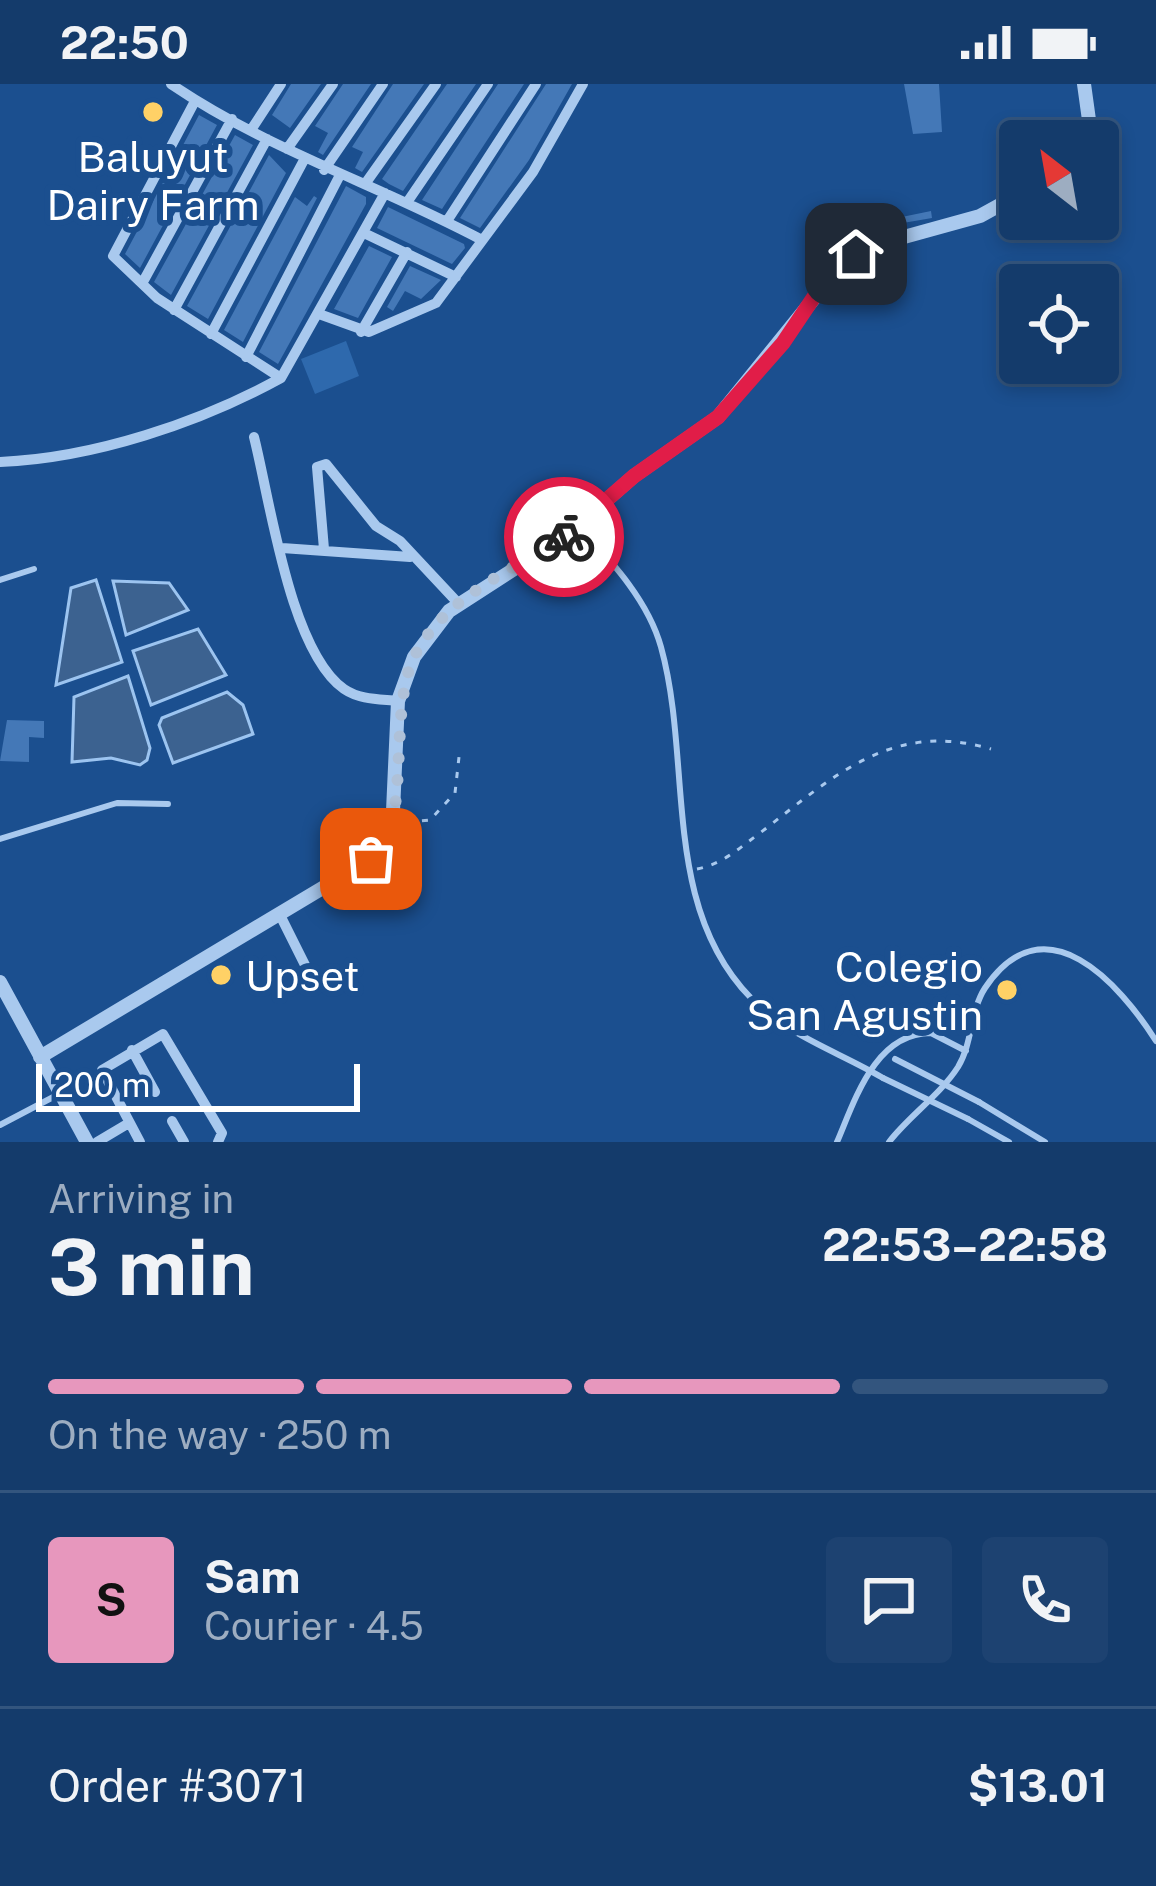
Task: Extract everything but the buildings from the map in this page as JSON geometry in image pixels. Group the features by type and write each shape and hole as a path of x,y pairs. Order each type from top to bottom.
{"street":[{"path":"170,84 304,160 408,201 482,240"},
{"path":"250,130 281,84"},
{"path":"287,149 333,84"},
{"path":"324,170 383,84"},
{"path":"365,184 436,84"},
{"path":"408,201 488,84"},
{"path":"447,221 536,84"},
{"path":"319,314 362,332 389,327 426,310 533,172 584,84"},
{"path":"1084,84 1089,120"},
{"path":"195,101 113,257 174,310 281,378"},
{"path":"144,280 232,119"},
{"path":"174,310 267,139"},
{"path":"211,334 304,160"},
{"path":"246,357 340,175"},
{"path":"0,462 49,460 129,437 241,400 281,378 385,193"},
{"path":"40,1057 381,853 393,823 398,701 414,657 458,603 579,526 634,476 718,417 842,264 875,245 980,216 999,206"},
{"path":"366,234 456,277"},
{"path":"362,332 407,252"},
{"path":"254,437 300,619 325,668 352,693 398,701"},
{"path":"324,549 317,467 326,464 376,526 400,542 458,603"},
{"path":"282,548 410,557"},
{"path":"280,916 314,983"},
{"path":"0,982 87,1142"},
{"path":"140,1142 102,1070 158,1035 166,1037 222,1133 218,1142"},
{"path":"131,1050 155,1092"},
{"path":"172,1121 184,1142"},
{"path":"97,1142 130,1123"}],"lane":[{"path":"579,526 622,576 660,645 690,870 712,942 746,993 794,1034 832,1056 871,1070 1009,1142"},
{"path":"0,580 34,568"},
{"path":"0,839 117,803 168,804"},
{"path":"889,1142 954,1072 965,1051 980,996 994,977 1018,959 1045,951 1081,958 1103,972 1156,1041"},
{"path":"837,1142 871,1070 900,1041 925,1032 965,1051"},
{"path":"858,1064 880,1058 895,1060 1045,1142"},
{"path":"0,1125 59,1094"}],"path":[{"path":"690,870 724,861 807,796 879,752 929,739 991,749"},
{"path":"393,823 430,820 455,793 459,757"}],"shaded area":[{"path":"346,341 359,376 315,394 301,359"},
{"path":"96,580 122,662 56,685 71,588"},
{"path":"113,581 169,583 188,610 126,635"},
{"path":"198,629 226,675 151,705 133,651"},
{"path":"128,676 150,748 147,760 140,765 111,758 72,762 74,697"},
{"path":"227,692 243,705 253,734 173,763 159,725 162,718"}],"way so far":[{"path":"371,859 381,853 392,833 398,701 414,657 449,611 564,537"}],"place":[{"name":"Baluyut Dairy Farm","path":"153,112"},
{"name":"Upset","path":"221,975"},
{"name":"Colegio San Agustin","path":"1007,990"}],"route":[{"path":"564,537 634,476 718,417 783,343 818,291 856,254"}]}
